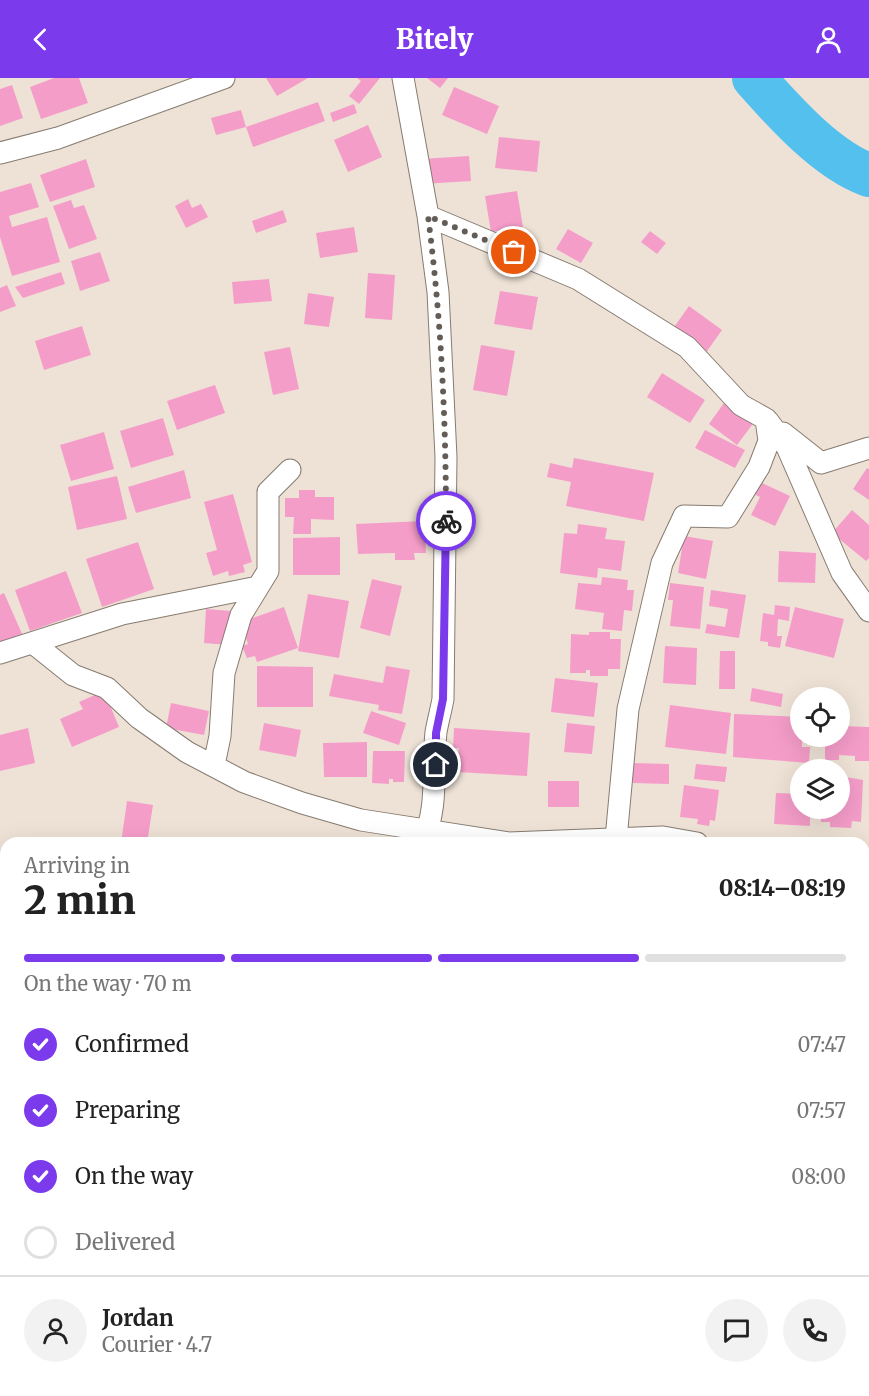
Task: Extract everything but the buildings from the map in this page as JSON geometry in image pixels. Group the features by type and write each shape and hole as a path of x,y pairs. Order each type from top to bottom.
{"street":[{"path":"0,153 58,138 224,78"},
{"path":"33,643 73,675 107,688 139,718 187,753 244,782 302,803 425,837 436,765 436,733 443,699 446,457 438,292 428,216 410,131 403,78"},
{"path":"428,216 578,279 687,347 741,405 766,418 821,463 869,448"},
{"path":"766,418 787,447 842,573 869,611"},
{"path":"616,837 628,709 662,563 684,516 728,517 763,458 770,441 766,418"},
{"path":"214,765 220,736 224,673 234,647 241,615 268,572 268,492 290,470"},
{"path":"0,653 122,614 258,587"}],"waterway":[{"path":"754,78 792,120 822,147 853,168 869,175"}],"way so far":[{"path":"446,521 446,457 438,292 428,216 514,252"}],"route":[{"path":"436,765 436,733 443,699 446,521"}]}
